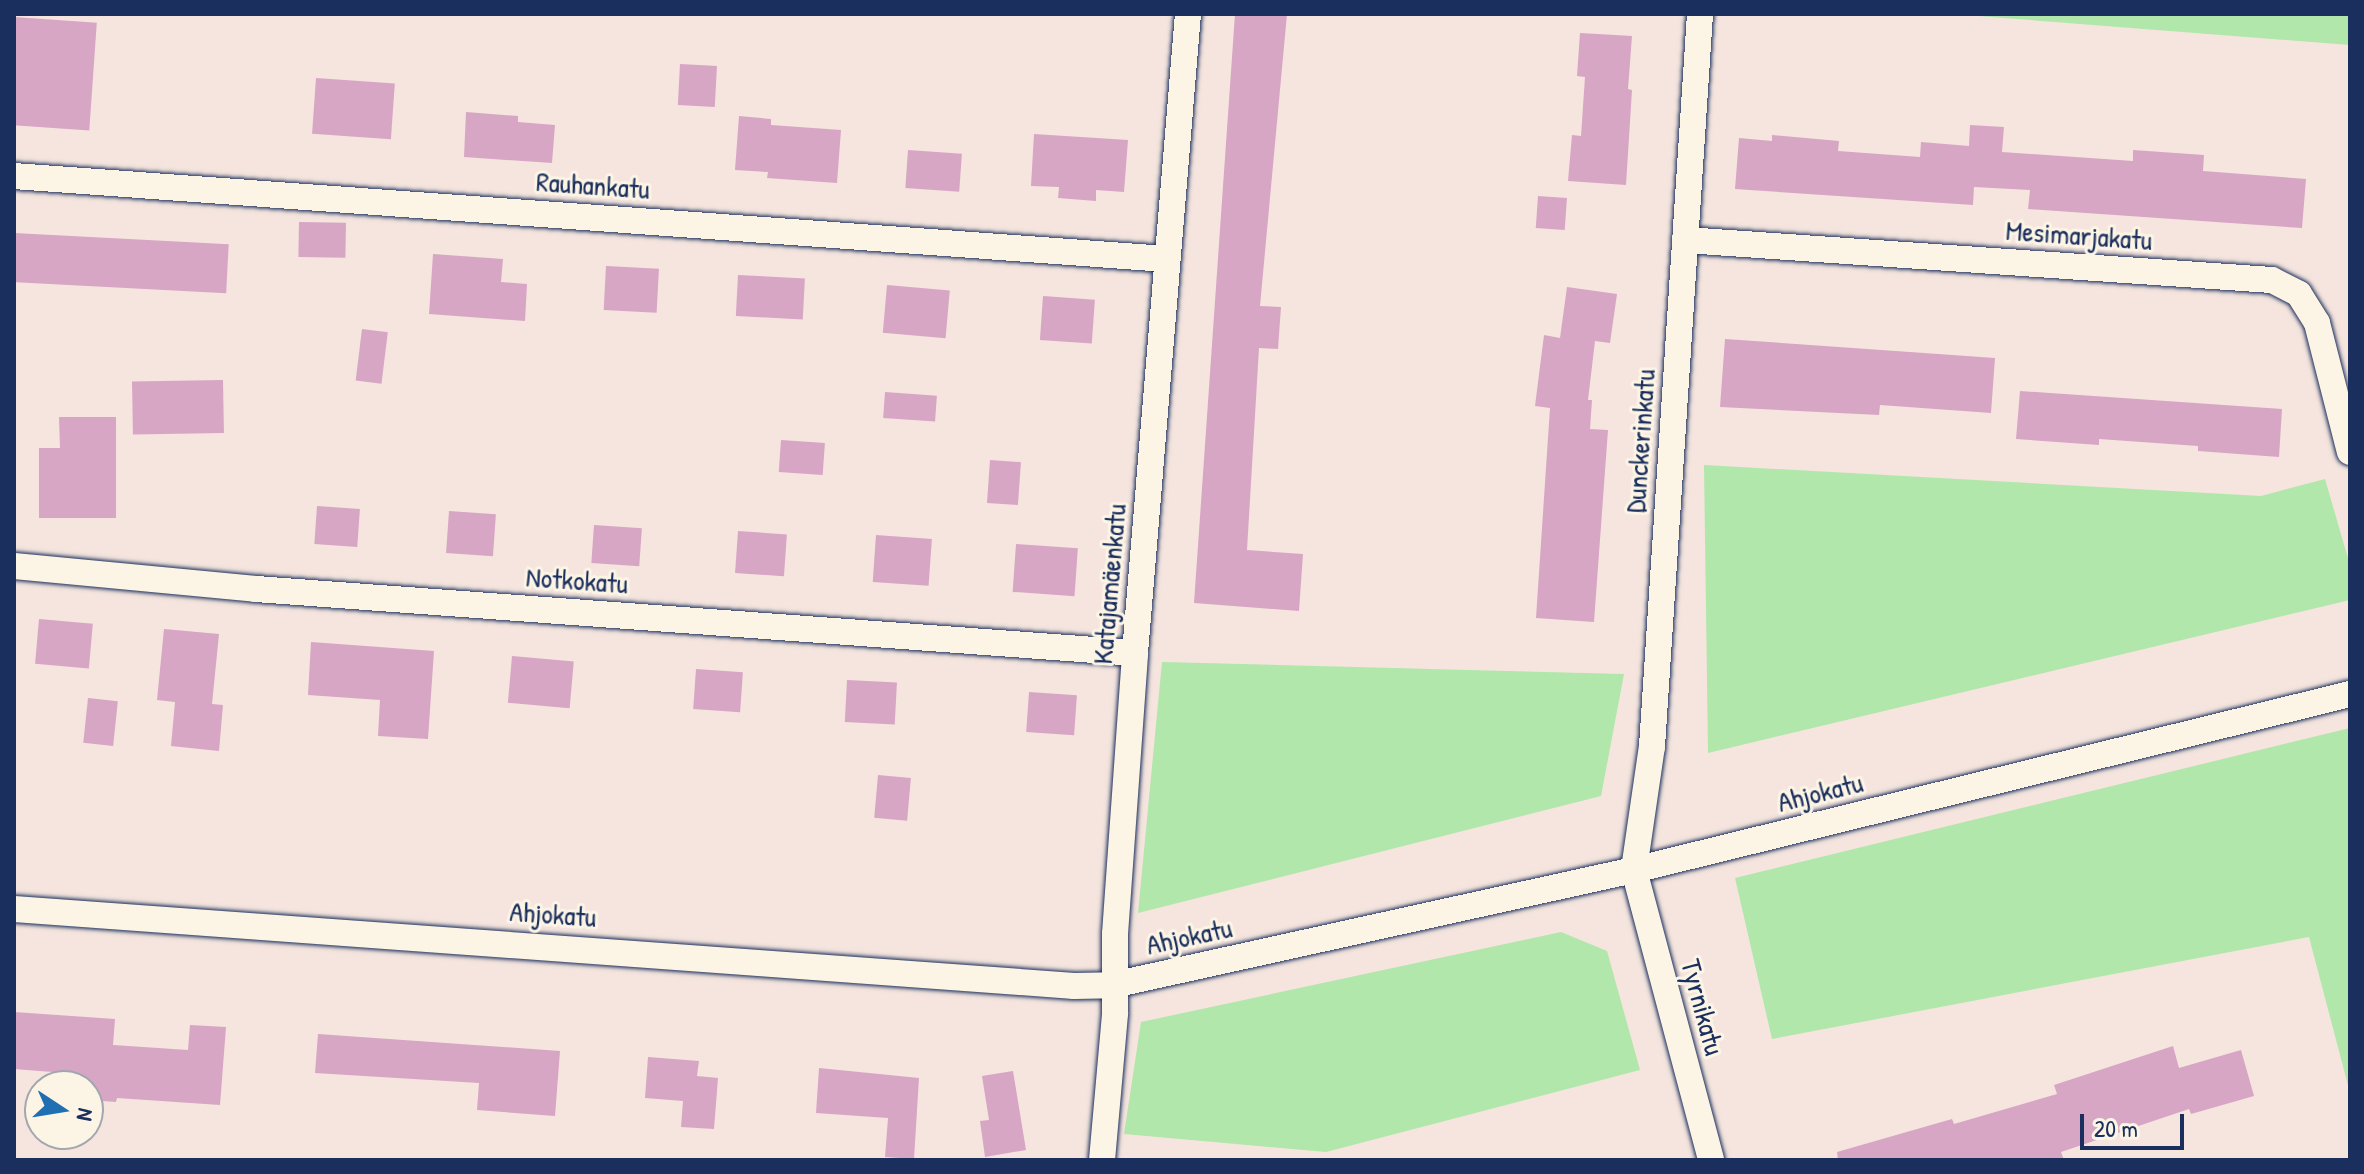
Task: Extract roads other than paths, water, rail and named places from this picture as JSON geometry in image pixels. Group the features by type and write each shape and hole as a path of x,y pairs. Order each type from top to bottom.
{"street":[{"name":"Katajamäenkatu","path":"1102,1160 1115,1013 1113,985 1135,653 1188,14"},
{"name":"Dunckerinkatu","path":"1634,870 1652,746 1700,14"},
{"name":"Rauhankatu","path":"14,176 1167,259"},
{"name":"Mesimarjakatu","path":"1685,240 2272,280 2299,294 2317,323 2350,452"},
{"name":"Notkokatu","path":"14,566 256,589 1135,653"},
{"name":"Ahjokatu","path":"14,909 1074,986 1113,985 1634,870 2350,694"},
{"name":"Tyrnikatu","path":"1634,870 1711,1160"}]}
